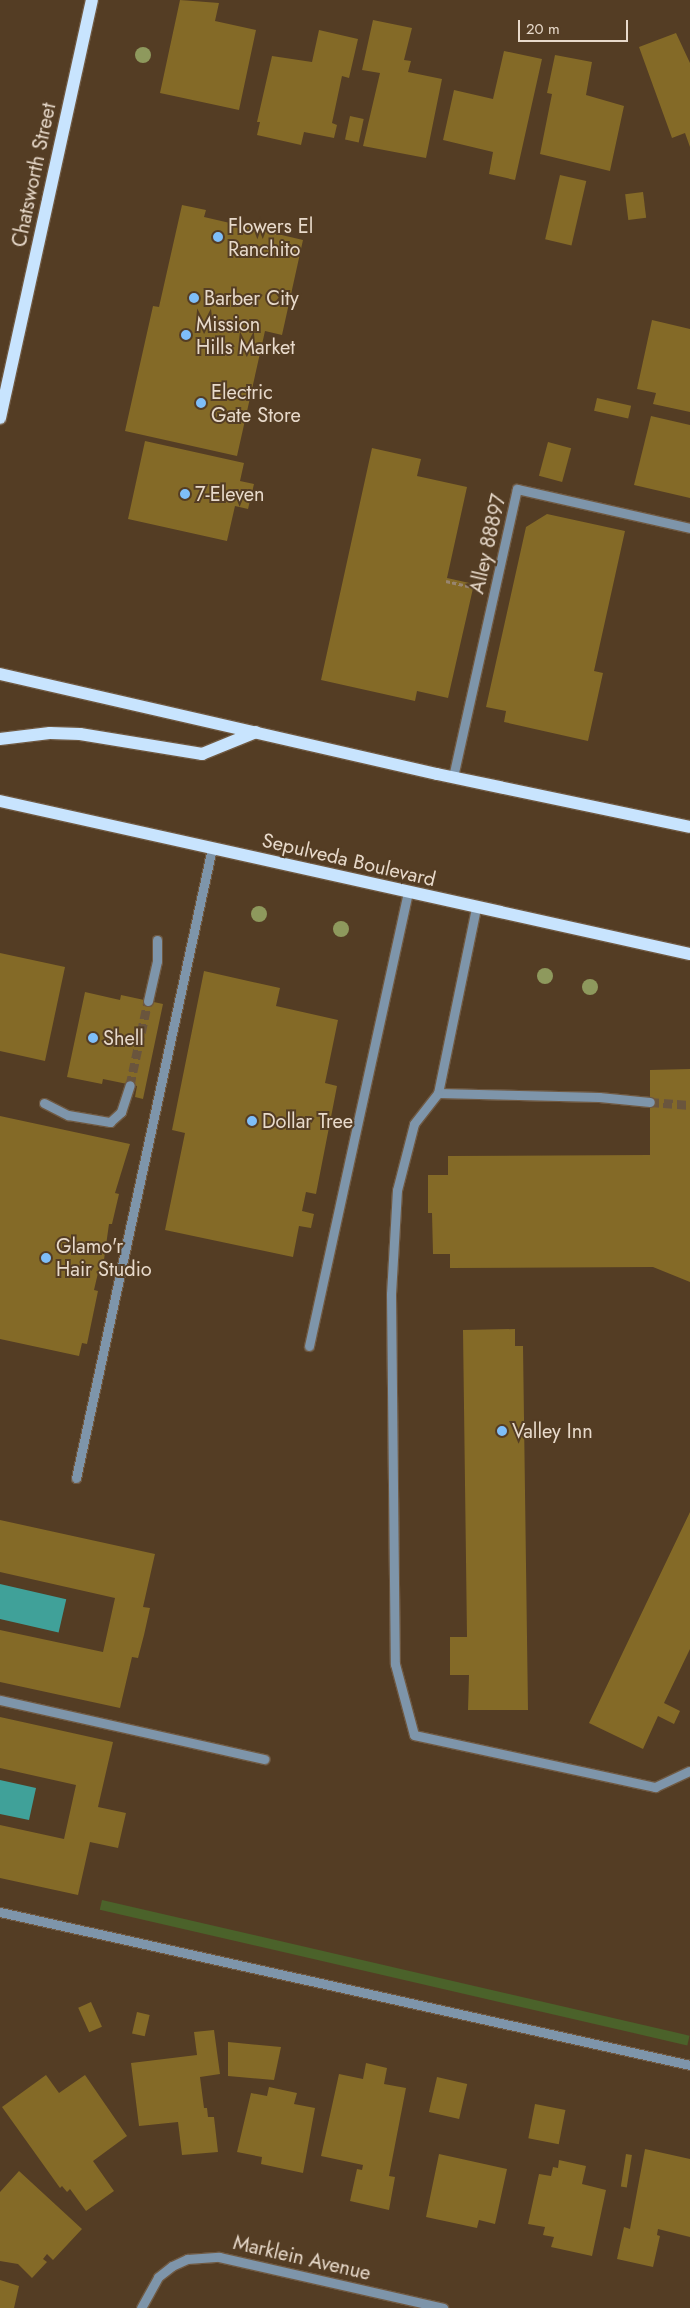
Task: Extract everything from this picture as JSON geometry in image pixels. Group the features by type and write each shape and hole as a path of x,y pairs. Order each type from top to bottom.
{"main road":[{"name":"Chatsworth Street","path":"0,418 92,0"},
{"path":"0,674 453,777 690,827"},
{"path":"0,738 50,732 80,734 202,754 256,732"},
{"name":"Sepulveda Boulevard","path":"0,800 408,893 690,954"}],"street":[{"name":"Alley 88897","path":"453,777 517,489 690,528"},
{"path":"76,1478 212,848"},
{"path":"310,1346 408,893"},
{"path":"476,908 438,1093 414,1124 397,1190 391,1294 395,1664 414,1735 655,1787 690,1771"},
{"path":"148,1001 156,961 157,940"},
{"path":"44,1103 68,1115 110,1122 121,1112 130,1085"},
{"path":"438,1093 599,1097 650,1102"},
{"path":"0,1700 265,1760"},
{"path":"0,1912 690,2065"},
{"name":"Marklein Avenue","path":"141,2308 158,2277 187,2260 219,2257 443,2308"}],"path":[{"path":"446,581 476,588"}],"green space":[{"path":"102,1900 690,2036 687,2045 100,1910"}],"water":[{"path":"0,1584 66,1599 59,1632 0,1619"},
{"path":"0,1780 36,1788 29,1820 0,1814"}],"building":[{"path":"180,0 219,3 215,21 256,30 239,110 160,93"},
{"path":"373,20 412,28 404,60 411,61 408,72 442,79 426,158 363,146 380,73 362,70"},
{"path":"319,30 358,39 349,78 342,76 332,123 337,125 334,138 304,132 301,145 257,135 260,122 257,122 272,56 312,62"},
{"path":"676,33 690,63 690,147 685,133 672,138 639,47"},
{"path":"504,51 542,59 515,180 489,174 493,152 443,140 454,90 493,99"},
{"path":"555,55 592,62 586,95 624,106 610,171 540,154 552,94 547,93"},
{"path":"350,116 364,119 359,142 345,139"},
{"path":"560,175 586,181 571,245 545,239"},
{"path":"643,192 646,218 628,220 625,194"},
{"path":"182,205 206,210 204,217 303,240 282,335 265,331 237,456 125,431 153,306 159,307"},
{"path":"652,320 690,329 690,412 653,404 656,393 637,389"},
{"path":"597,398 631,406 628,419 594,411"},
{"path":"651,416 690,425 690,498 634,485"},
{"name":"7-Eleven","path":"145,441 244,463 240,481 254,484 248,509 235,506 227,541 128,519"},
{"path":"548,442 571,448 562,482 539,476"},
{"path":"372,448 421,459 417,476 467,487 447,578 474,584 448,698 417,691 415,701 321,680"},
{"path":"547,514 625,531 594,671 603,673 588,741 504,722 506,711 486,707 526,527"},
{"name":"Shell","path":"0,953 65,967 45,1061 0,1051"},
{"name":"Dollar Tree","path":"204,971 280,988 276,1006 338,1020 325,1083 337,1086 316,1194 306,1192 302,1211 314,1214 311,1228 299,1226 293,1257 165,1230 185,1133 172,1130"},
{"path":"85,992 120,1000 121,995 163,1004 143,1099 135,1097 137,1086 103,1079 102,1084 67,1077"},
{"path":"690,1069 690,1282 653,1267 450,1268 450,1254 433,1254 432,1213 428,1213 428,1175 448,1175 448,1156 650,1155 650,1070"},
{"path":"0,1116 130,1144 115,1193 119,1194 112,1224 109,1224 102,1274 98,1273 94,1290 98,1291 87,1344 82,1343 79,1356 0,1339"},
{"path":"515,1329 515,1346 523,1346 528,1710 468,1710 469,1675 450,1675 450,1637 467,1637 463,1330"},
{"path":"690,1512 690,1649 664,1703 680,1711 674,1724 658,1716 643,1749 589,1723"},
{"path":"0,1520 155,1554 143,1607 150,1608 144,1635 138,1658 132,1657 120,1708 0,1682 0,1630 103,1652 115,1598 0,1572"},
{"path":"0,1717 113,1742 98,1807 126,1813 118,1848 90,1842 78,1895 0,1878 0,1825 64,1839 76,1785 0,1768"},
{"path":"91,2002 102,2027 89,2032 78,2008"},
{"path":"137,2012 150,2015 145,2036 132,2033"},
{"path":"214,2030 220,2074 200,2077 204,2108 207,2108 208,2117 214,2117 218,2152 182,2155 178,2122 139,2126 131,2063 197,2055 194,2032"},
{"path":"228,2042 281,2047 274,2080 228,2076"},
{"path":"366,2063 387,2068 384,2084 406,2088 389,2176 395,2177 389,2210 350,2201 357,2169 362,2170 363,2165 321,2156 339,2074 363,2079"},
{"path":"46,2075 59,2093 85,2075 127,2136 93,2161 114,2191 86,2211 70,2189 67,2192 62,2186 60,2188 2,2107"},
{"path":"437,2077 467,2084 459,2119 429,2112"},
{"path":"269,2087 297,2093 294,2104 315,2108 303,2173 261,2164 262,2157 237,2152 251,2093 267,2096"},
{"path":"535,2104 565,2110 559,2144 528,2138"},
{"path":"645,2149 690,2159 690,2237 658,2229 657,2235 660,2236 653,2267 617,2259 624,2227 630,2229"},
{"path":"439,2154 507,2169 495,2224 479,2220 477,2228 426,2217"},
{"path":"626,2154 632,2155 627,2188 621,2187"},
{"path":"559,2160 586,2166 582,2184 606,2190 592,2256 551,2247 554,2237 543,2235 545,2227 528,2224 539,2174 551,2176 553,2167 558,2168"},
{"path":"19,2171 82,2229 53,2260 47,2254 43,2259 47,2262 32,2278 18,2264 0,2261 0,2192"},
{"path":"0,2280 19,2286 14,2308 0,2308"}],"tunnel":[{"path":"130,1085 148,1001"},
{"path":"650,1102 690,1105"}],"place":[{"name":"Flowers El Ranchito","path":"218,237"},
{"name":"Barber City","path":"194,298"},
{"name":"Mission Hills Market","path":"186,335"},
{"name":"Electric Gate Store","path":"201,403"},
{"name":"7-Eleven","path":"185,494"},
{"name":"Shell","path":"93,1038"},
{"name":"Dollar Tree","path":"252,1121"},
{"name":"Glamo'r Hair Studio","path":"46,1258"},
{"name":"Valley Inn","path":"502,1431"}]}
